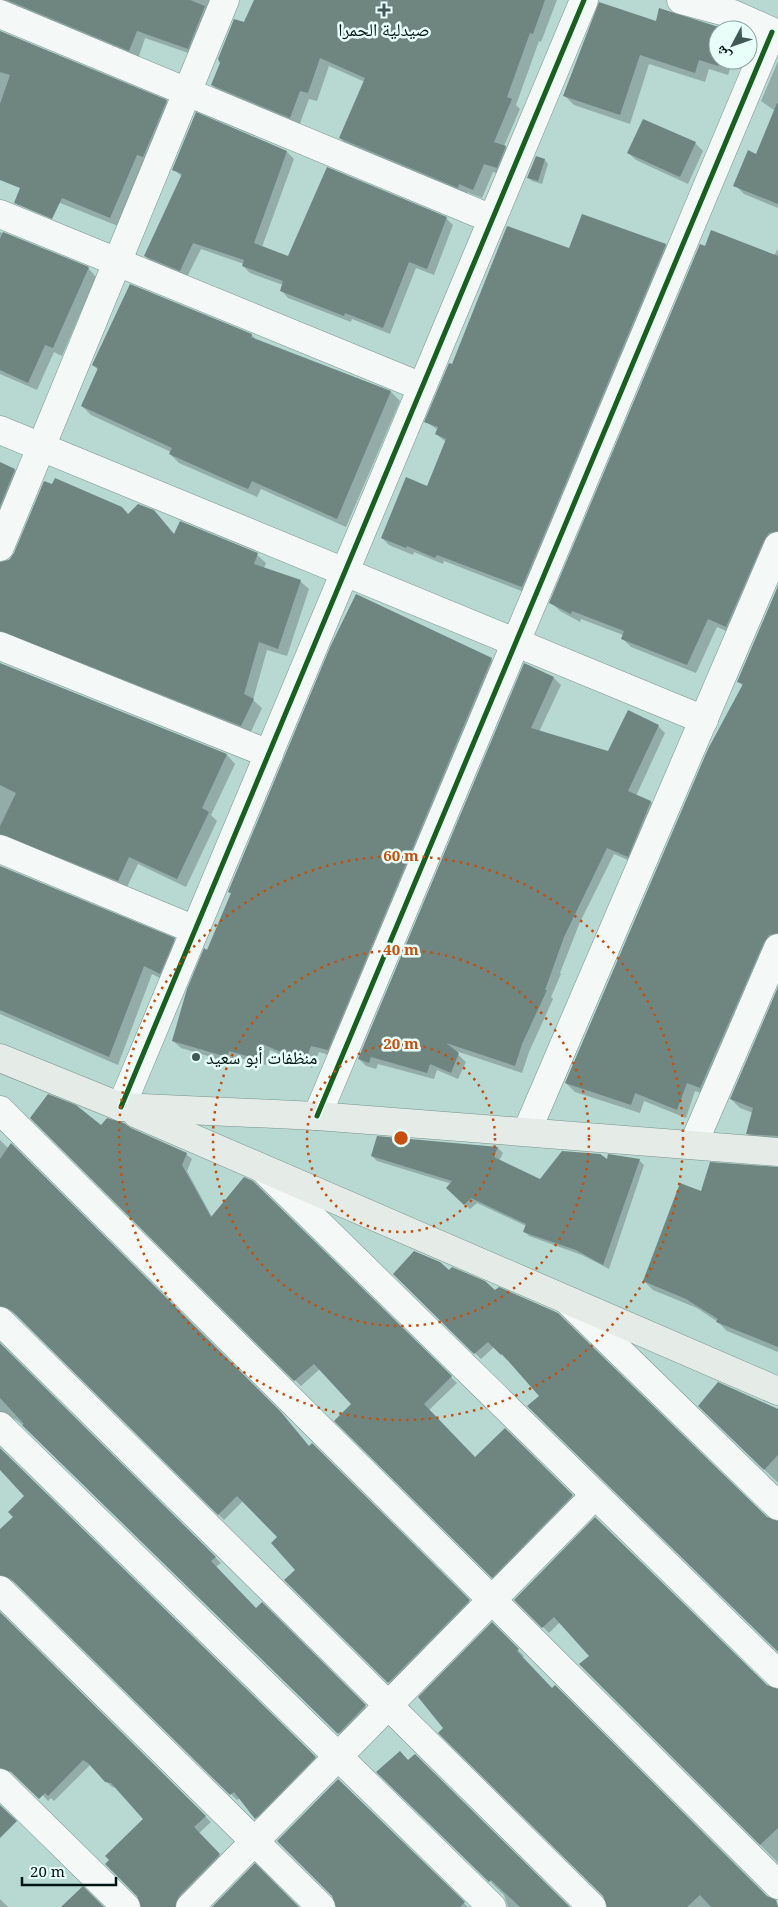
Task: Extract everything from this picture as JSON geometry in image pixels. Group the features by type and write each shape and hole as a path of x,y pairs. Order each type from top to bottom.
{"main road":[{"path":"0,1058 121,1107 778,1391"},
{"path":"121,1107 317,1116 778,1152"}],"street":[{"path":"0,547 225,0"},
{"path":"121,1107 584,0"},
{"path":"317,1116 775,33 726,7 681,0"},
{"path":"0,14 492,219"},
{"path":"0,214 422,387"},
{"path":"0,430 704,720"},
{"path":"527,1131 778,546"},
{"path":"0,646 269,754"},
{"path":"0,849 195,930"},
{"path":"693,1145 778,948"},
{"path":"0,1110 778,1885"},
{"path":"263,1168 778,1674"},
{"path":"567,1300 778,1506"},
{"path":"0,1321 592,1907"},
{"path":"0,1426 492,1907"},
{"path":"190,1907 595,1495"},
{"path":"0,1590 322,1907"},
{"path":"0,1783 126,1907"}],"building":[{"path":"7,0 190,0 205,6 188,49 137,31 129,51"},
{"path":"254,0 545,0 533,34 530,33 507,97 512,99 494,142 506,146 497,168 484,164 473,190 459,184 458,188 339,138 365,78 320,58 308,93 300,91 290,118 211,85 220,63 218,59 234,19 244,22"},
{"path":"599,2 656,21 659,8 708,24 708,63 699,60 695,73 640,55 620,115 563,96"},
{"path":"0,31 167,100 143,157 137,155 110,218 62,198 52,219 14,203 20,188 0,180 0,104 10,75 0,72"},
{"path":"777,103 778,204 733,186 748,150 756,154"},
{"path":"196,112 287,151 254,243 288,256 327,167 447,217 427,269 409,262 383,328 345,313 344,316 280,291 283,281 242,266 244,260 193,243 180,271 144,256 182,174 172,170"},
{"path":"643,119 696,142 680,177 627,153"},
{"path":"536,156 545,159 538,181 527,178"},
{"path":"582,214 666,244 522,587 437,555 435,558 407,546 406,548 381,538 406,477 427,486 446,439 435,434 438,427 424,422 449,363 452,364 507,226 569,248"},
{"path":"711,230 778,256 778,531 769,533 764,540 726,627 708,619 687,665 621,639 624,631 572,611 571,614 549,603 700,244 705,246"},
{"path":"3,232 89,267 53,348 45,345 28,383 0,370 0,239"},
{"path":"130,284 252,334 251,337 391,391 337,519 252,481 248,489 236,484 169,454 172,448 81,406 98,368 92,365"},
{"path":"0,462 15,469 0,506"},
{"path":"55,478 122,507 128,514 138,504 154,510 174,534 180,521 258,553 254,564 301,580 278,649 259,642 244,694 254,699 241,726 0,631 0,562 9,560 14,553 44,481 52,484"},
{"path":"778,586 778,933 769,935 764,942 700,1088 687,1083 677,1110 635,1093 631,1105 565,1083 708,749 743,684 737,682"},
{"path":"356,594 492,658 328,1050 311,1046 305,1062 262,1044 258,1059 229,1051 227,1057 172,1041 187,989 204,948 207,950 231,893 228,892 331,645"},
{"path":"0,663 227,754 202,808 209,812 177,879 129,857 118,881 0,834 0,826 16,793 0,785"},
{"path":"524,663 554,677 531,728 608,751 628,710 659,725 628,791 651,801 628,857 607,848 564,937 545,990 547,990 522,1044 515,1066 446,1043 459,1053 451,1073 430,1064 427,1073 371,1057 369,1063 358,1059"},
{"path":"0,866 175,938 160,974 144,966 109,1057 0,1010"},
{"path":"778,987 778,1136 746,1134 753,1108 730,1099"},
{"path":"48,1094 76,1105 101,1125 107,1118 124,1123 131,1128 187,1153 182,1165 211,1217 244,1177 253,1181 452,1376 424,1404 475,1457 505,1428 573,1495 492,1578 334,1421 351,1404 314,1364 294,1381 30,1118"},
{"path":"377,1136 498,1147 494,1157 540,1179 562,1151 600,1154 607,1159 608,1154 640,1159 603,1265 576,1250 523,1232 526,1224 471,1198 464,1205 446,1188 452,1181 371,1156"},
{"path":"11,1143 281,1412 309,1446 312,1443 470,1600 388,1683 284,1580 295,1570 271,1543 277,1537 237,1496 218,1515 11,1310 0,1306 0,1159"},
{"path":"710,1162 778,1167 778,1347 716,1322 718,1319 686,1299 643,1281 680,1183 701,1191"},
{"path":"414,1251 440,1262 449,1270 452,1267 485,1281 495,1290 499,1287 558,1313 767,1517 778,1521 778,1652 527,1406 539,1396 502,1354 488,1342 474,1354 393,1274"},
{"path":"0,1343 216,1557 211,1561 256,1608 262,1602 366,1705 338,1734 22,1425 24,1424 0,1398"},
{"path":"718,1382 778,1409 778,1455 764,1470 698,1406"},
{"path":"0,1448 316,1757 255,1819 234,1792 230,1795 11,1579 0,1575 0,1529 13,1517 8,1512 24,1496 0,1470"},
{"path":"595,1517 767,1685 778,1689 778,1828 760,1845 579,1664 589,1656 554,1617 542,1628 514,1600"},
{"path":"0,1612 206,1816 194,1827 220,1854 179,1896 175,1907 141,1907 137,1896 105,1864 109,1860 105,1856 143,1819 111,1783 105,1782 88,1763 83,1760 48,1796 45,1793 39,1799 11,1772 0,1768"},
{"path":"492,1622 519,1649 517,1651 552,1688 555,1685 767,1896 776,1900 778,1907 711,1907 700,1895 687,1907 607,1907 603,1896 438,1733 443,1728 418,1697"},
{"path":"400,1751 408,1760 415,1754 570,1907 520,1907 491,1880 489,1882 376,1772"},
{"path":"338,1779 465,1902 460,1907 336,1907 332,1896 277,1841"},
{"path":"0,1805 17,1821 0,1838"},
{"path":"255,1863 299,1907 212,1907"},
{"path":"83,1886 104,1907 61,1907"}],"cycle path":[{"path":"121,1107 584,0"},
{"path":"317,1116 772,32"}],"place":[{"name":"صيدلية الحمرا","path":"384,10"},
{"name":"منظفات أبو سعيد","path":"196,1057"}]}
